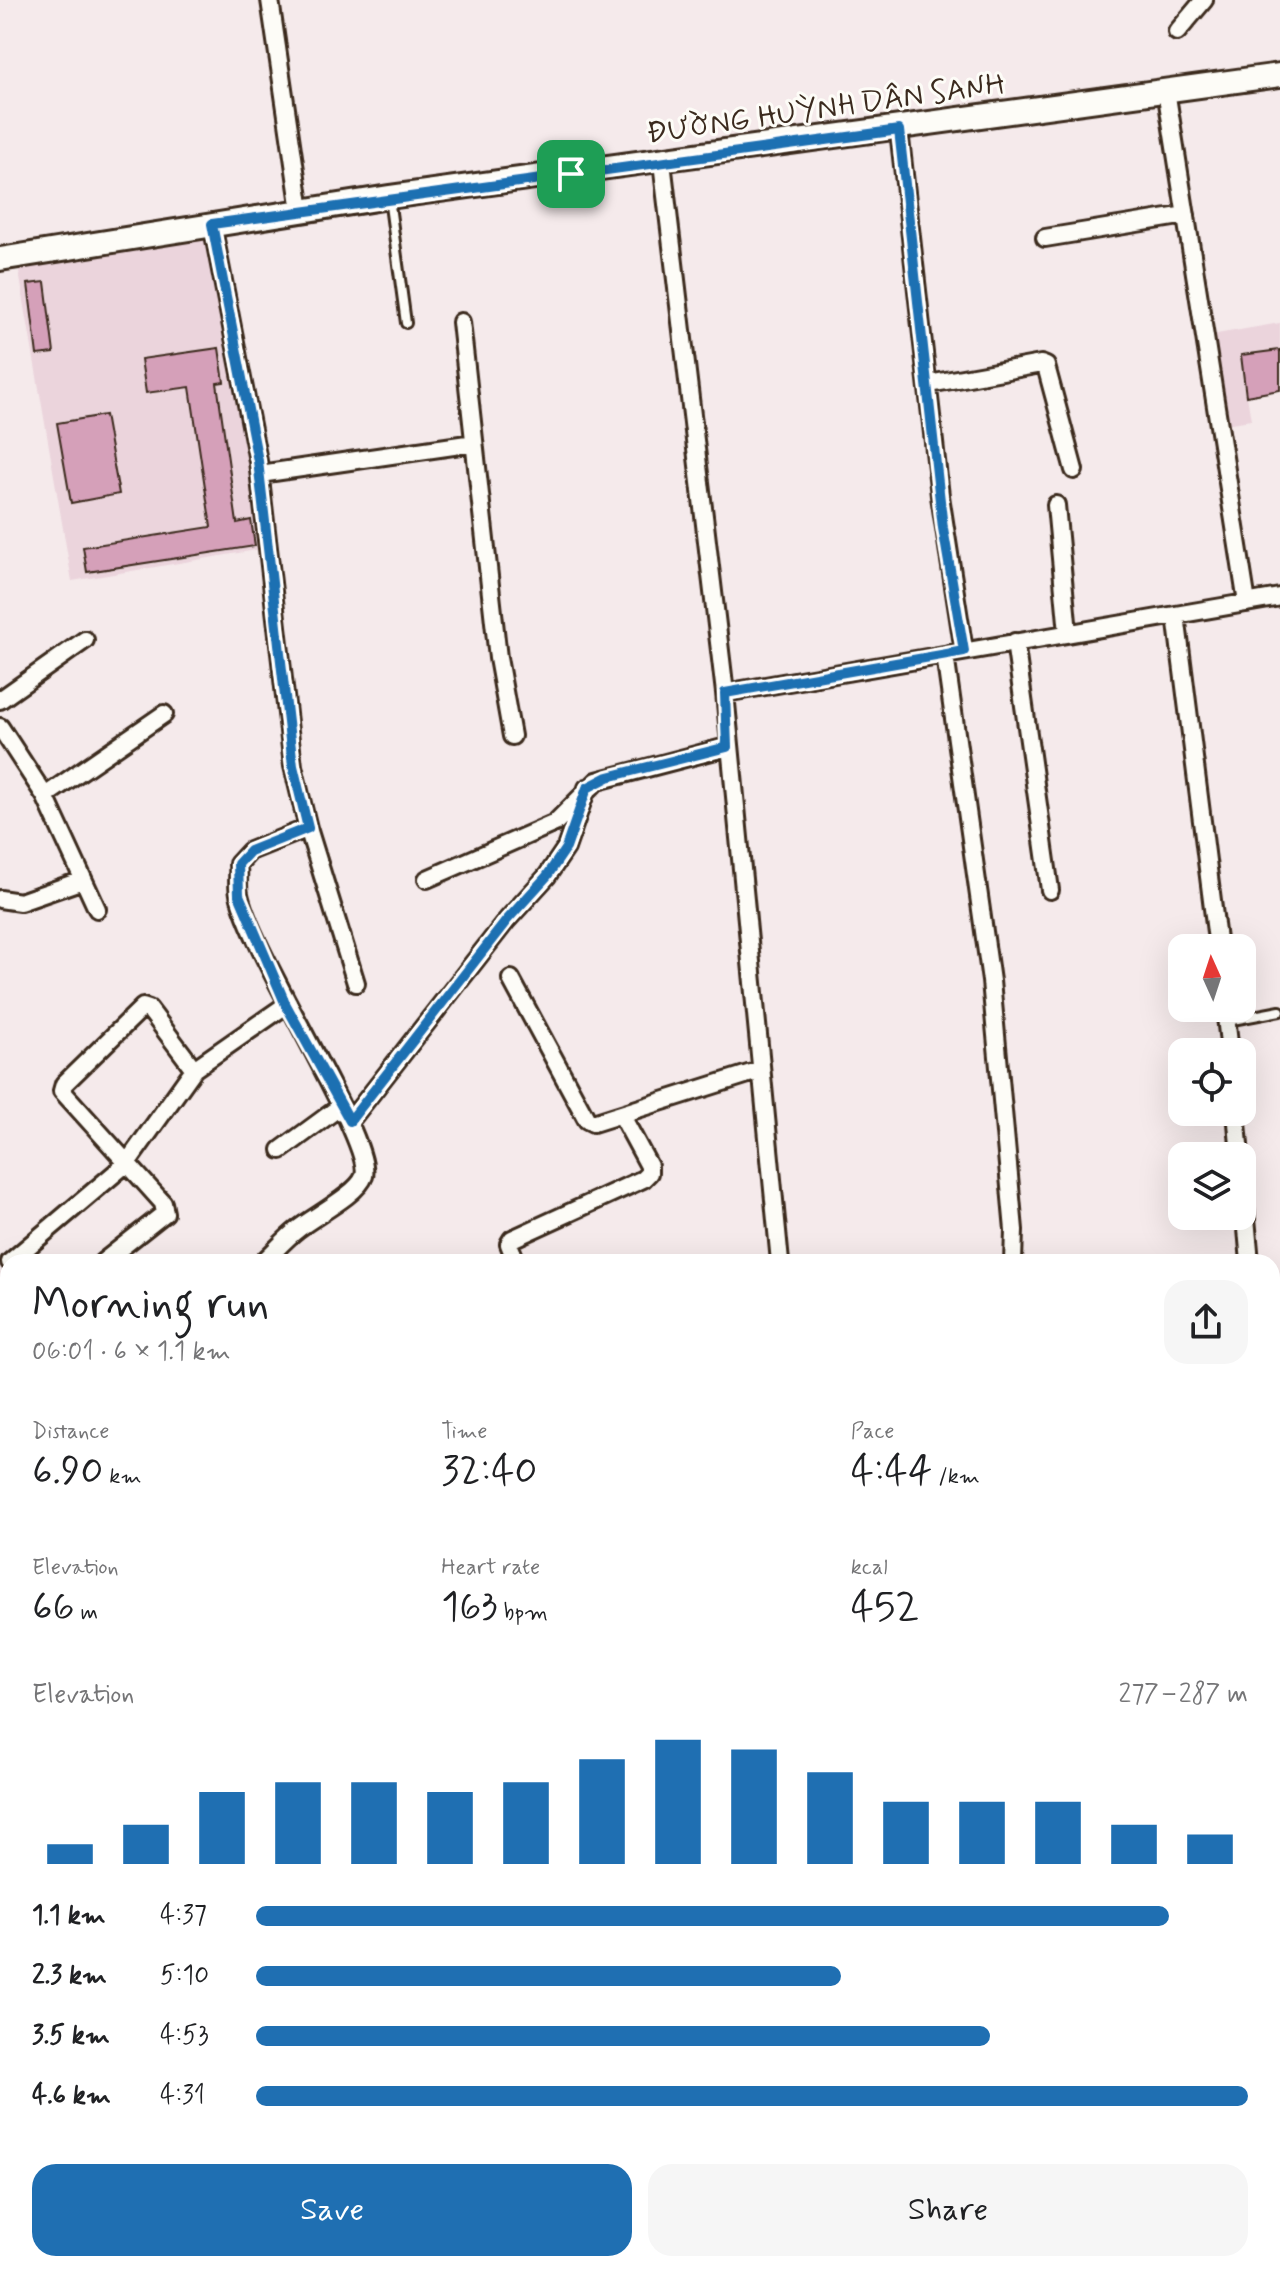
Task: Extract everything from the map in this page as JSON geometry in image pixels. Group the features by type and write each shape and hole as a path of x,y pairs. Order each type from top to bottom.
{"street":[{"path":"270,0 301,211"},
{"path":"1177,32 1204,0"},
{"name":"ĐƯỜNG HUỲNH DÂN SANH","path":"0,259 389,197 899,130 1280,75"},
{"path":"1166,90 1247,603"},
{"path":"899,130 943,528 964,651"},
{"path":"662,162 725,693 727,747 779,1254"},
{"path":"1045,238 1186,215"},
{"path":"212,224 260,474 293,766 308,828 356,983"},
{"path":"461,322 498,658 512,736"},
{"path":"929,384 1046,366 1074,470"},
{"path":"260,474 474,443"},
{"path":"1056,505 1068,633"},
{"path":"725,693 1280,597"},
{"path":"1176,615 1216,934"},
{"path":"0,700 85,640"},
{"path":"1015,642 1050,890"},
{"path":"945,655 991,981 1014,1230 1013,1254"},
{"path":"45,796 164,714"},
{"path":"0,727 45,796 97,909"},
{"path":"427,879 555,823 587,788 608,777 727,747"},
{"path":"350,1121 507,920 547,876 566,848 587,788"},
{"path":"271,1254 296,1230 356,1188 364,1175 364,1161 350,1121 286,1005 239,895 238,864 250,851 308,828"},
{"path":"0,899 20,902 83,880"},
{"path":"511,979 587,1120 602,1123 761,1070"},
{"path":"20,1254 127,1163 194,1069 286,1005"},
{"path":"113,1254 165,1213 163,1203 62,1091 64,1084 143,1007 149,1009 194,1069"},
{"path":"281,1150 341,1106"},
{"path":"513,1254 509,1244 512,1239 643,1179 649,1173 649,1166 622,1116"},
{"path":"1247,1230 1249,1254"}],"lane":[{"path":"389,197 406,323"},
{"path":"1256,1013 1280,1011"}],"shaded area":[{"path":"207,236 252,462 262,549 72,581 18,266"},
{"path":"1280,323 1280,390 1247,396 1251,420 1225,424 1211,335"}],"building":[{"path":"45,282 54,353 37,355 28,284"},
{"path":"219,348 224,382 217,383 237,523 251,520 255,546 87,572 83,547 211,527 190,387 146,393 141,359"},
{"path":"1280,350 1280,390 1246,396 1241,355"},
{"path":"105,415 119,494 71,503 57,423"}],"route":[{"path":"899,130 943,528 964,651 725,693 727,747 608,777 587,788 566,848 547,876 507,920 350,1121 286,1005 239,895 238,864 250,851 308,828 293,766 258,461 212,224 571,174 899,130"}]}
